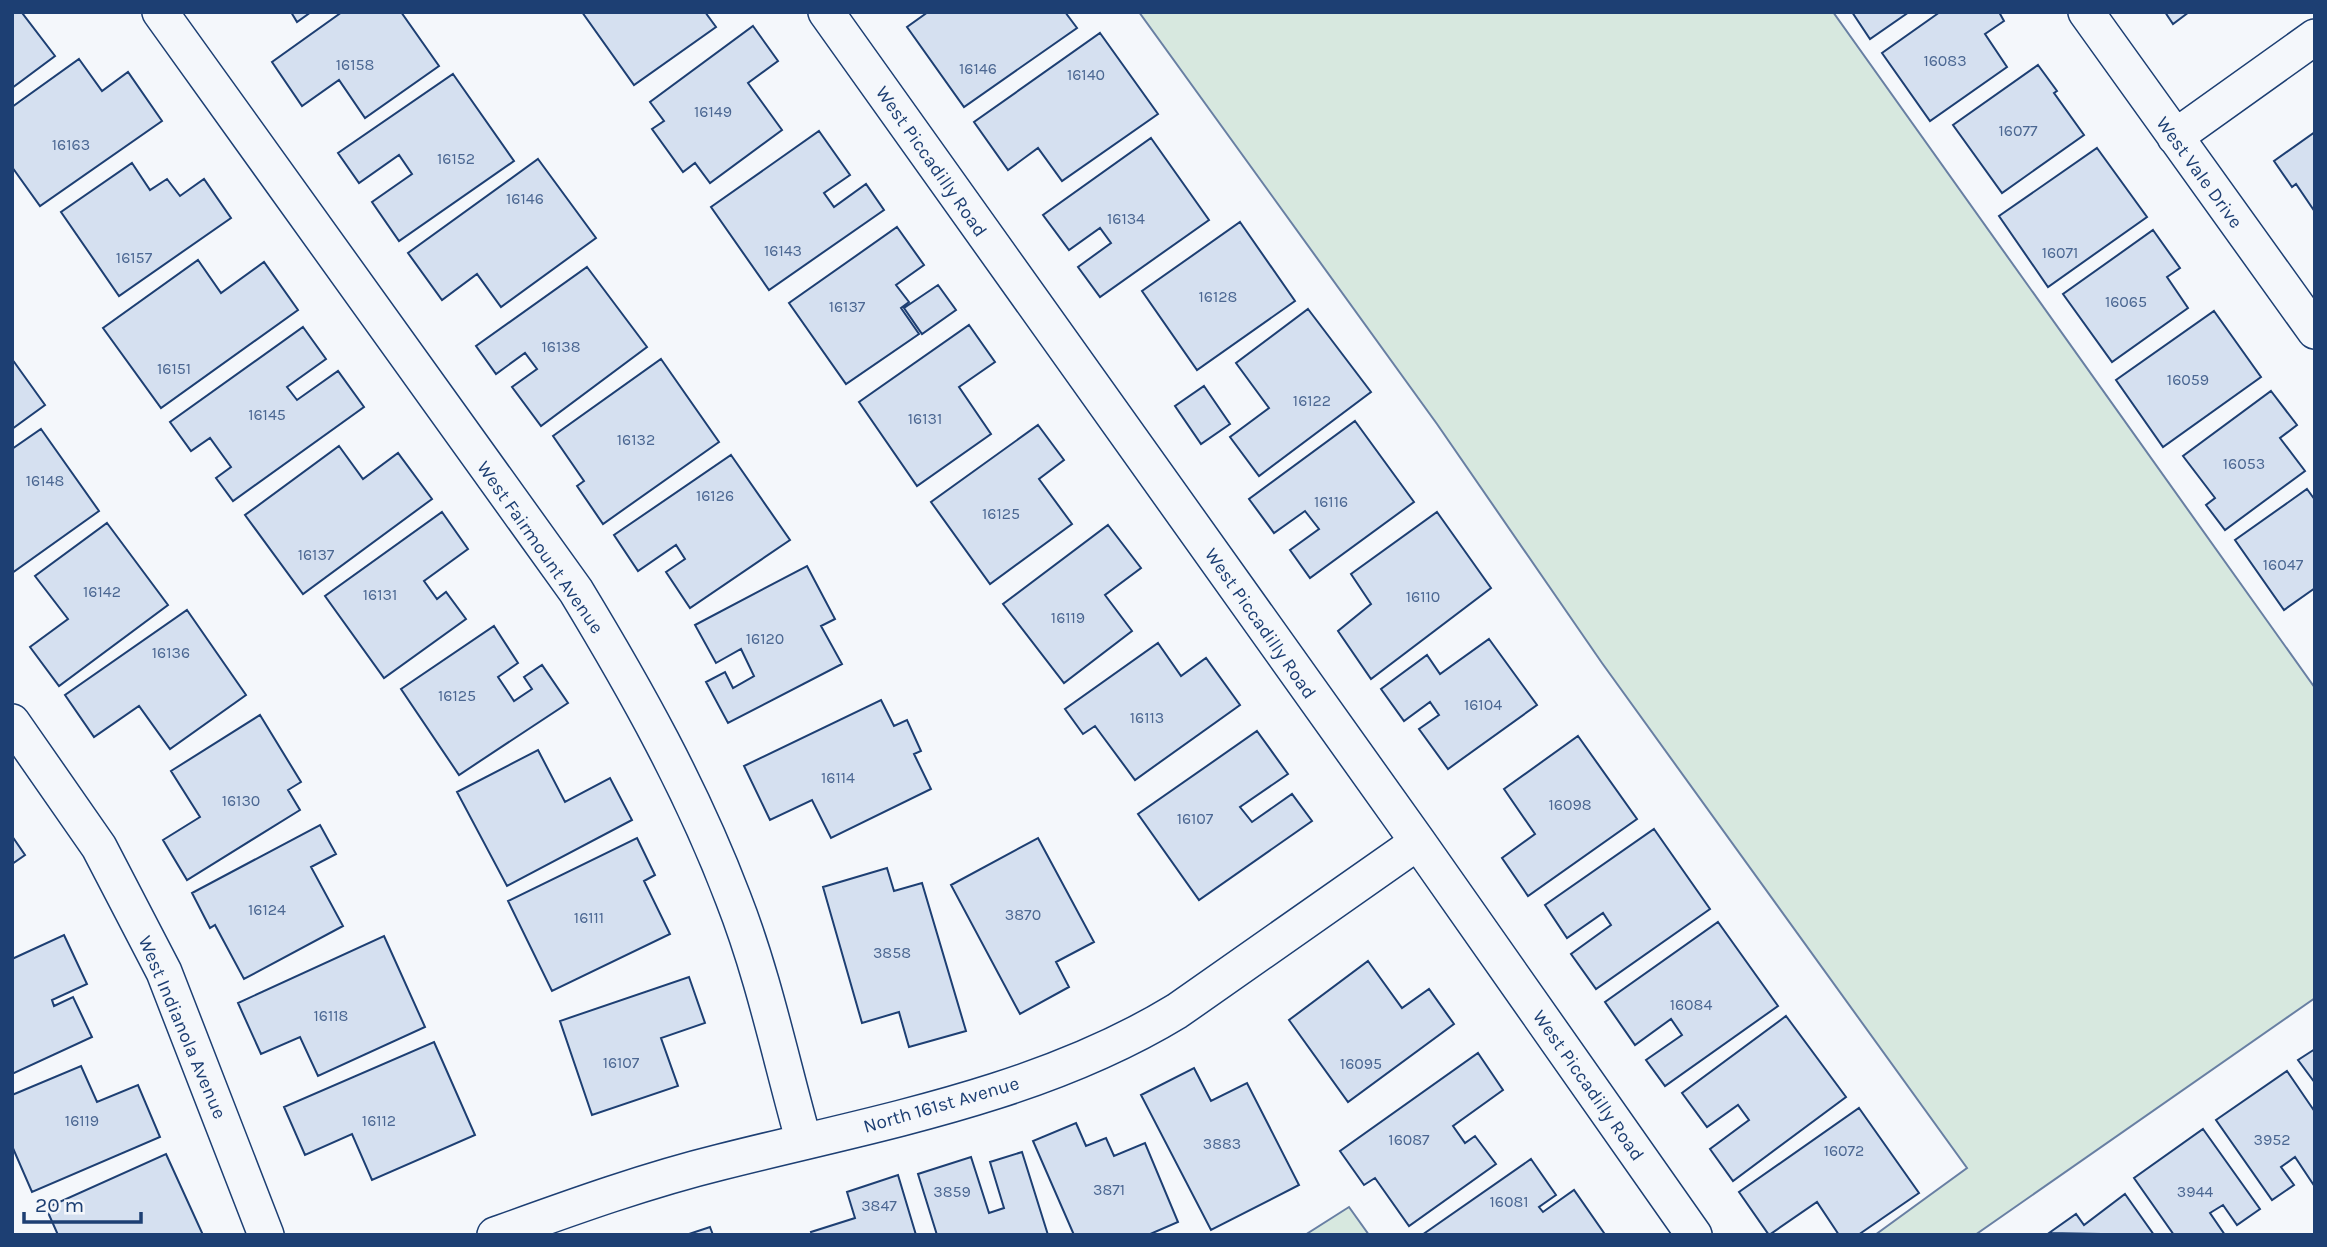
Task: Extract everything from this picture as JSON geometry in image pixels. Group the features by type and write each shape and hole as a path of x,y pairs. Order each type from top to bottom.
{"street":[{"name":"West Fairmount Avenue","path":"160,12 576,591 629,680 690,793 733,898 750,946 804,1142"},
{"name":"West Piccadilly Road","path":"826,12 1418,842 1694,1235"},
{"name":"West Vale Drive","path":"2086,12 2315,331"},
{"path":"2175,136 2315,37"},
{"name":"West Indianola Avenue","path":"12,722 99,847 164,972 267,1235"},
{"name":"North 161st Avenue","path":"495,1235 619,1191 720,1162 998,1091 1143,1031 1177,1011 1418,842"}],"shaded area":[{"path":"1139,12 1833,12 2315,688 2315,998 1975,1235 1875,1235 1967,1168 1602,663 1437,424"},
{"path":"1349,1207 1369,1235 1305,1235"}],"building":[{"path":"12,12 25,12 23,14 55,56 12,88"},
{"path":"291,12 311,12 297,22"},
{"path":"342,12 401,12 439,66 365,118 339,80 302,106 272,62"},
{"path":"582,12 705,12 716,27 634,85"},
{"path":"928,12 1065,12 1077,28 964,107 907,27"},
{"path":"1852,12 1909,12 1870,39"},
{"path":"1940,12 1999,12 2004,21 1985,34 2007,67 1930,121 1882,53"},
{"path":"2165,12 2189,12 2173,24"},
{"path":"753,26 778,61 748,83 782,130 710,183 695,163 683,172 652,129 664,121 650,102"},
{"path":"1100,33 1158,114 1062,181 1038,148 1008,170 974,122"},
{"path":"79,59 102,91 128,72 162,121 40,206 12,167 12,107"},
{"path":"2038,65 2084,135 2002,193 1953,125"},
{"path":"453,74 514,161 399,241 372,202 412,174 399,155 359,183 338,153"},
{"path":"819,131 850,175 824,193 834,207 866,184 884,210 769,290 711,207"},
{"path":"2315,132 2315,212 2296,184 2292,187 2274,161"},
{"path":"1151,138 1209,220 1100,297 1078,267 1111,243 1100,228 1069,250 1043,215"},
{"path":"2097,148 2147,217 2048,287 1999,216"},
{"path":"538,159 596,238 501,307 477,274 442,300 408,253"},
{"path":"132,163 150,190 167,179 180,196 204,179 231,218 119,296 61,212"},
{"path":"1240,222 1295,301 1197,370 1142,291"},
{"path":"897,227 924,265 896,285 909,302 901,308 919,334 846,384 789,303"},
{"path":"2153,230 2180,268 2167,277 2188,308 2112,362 2063,294"},
{"path":"198,260 221,293 264,262 298,310 161,408 103,328"},
{"path":"587,267 647,347 541,426 512,387 537,369 525,353 496,374 476,346"},
{"path":"938,285 956,310 922,334 904,308"},
{"path":"1308,309 1371,392 1259,476 1230,437 1269,408 1236,363"},
{"path":"2214,311 2261,377 2163,447 2116,380"},
{"path":"969,325 995,362 959,387 991,434 917,486 859,402"},
{"path":"303,327 326,359 287,387 297,400 338,371 364,407 233,501 216,478 231,467 210,438 191,451 170,422"},
{"path":"12,359 45,405 12,429"},
{"path":"661,359 719,442 603,524 577,486 584,481 553,436"},
{"path":"1204,386 1230,424 1201,444 1175,406"},
{"path":"2271,391 2297,425 2280,438 2305,471 2225,530 2206,505 2215,498 2183,456"},
{"path":"1355,421 1414,502 1310,578 1290,550 1319,529 1305,511 1274,533 1249,499"},
{"path":"1038,425 1064,460 1039,479 1072,524 990,584 931,502"},
{"path":"41,429 99,511 12,573 12,449"},
{"path":"339,446 363,479 398,453 432,499 303,594 245,515"},
{"path":"731,455 790,540 690,608 666,572 685,559 676,545 638,571 614,535"},
{"path":"2307,489 2315,500 2315,588 2284,610 2235,540"},
{"path":"442,512 468,549 424,581 437,599 446,592 466,619 384,678 325,596"},
{"path":"1437,512 1491,588 1371,679 1338,631 1371,604 1351,574"},
{"path":"107,523 168,605 59,686 30,647 68,619 35,576"},
{"path":"1108,525 1141,568 1105,595 1132,631 1064,683 1003,604"},
{"path":"807,566 835,619 821,626 842,664 728,723 706,682 725,672 733,688 754,676 741,649 716,663 695,625"},
{"path":"187,610 246,695 170,749 139,706 94,737 65,695"},
{"path":"494,626 518,663 498,677 514,701 532,689 524,677 542,665 568,703 459,775 401,689"},
{"path":"1489,639 1537,705 1448,769 1419,729 1439,715 1430,702 1404,721 1381,689 1427,655 1440,674"},
{"path":"1158,643 1181,676 1206,658 1240,705 1135,780 1095,726 1083,734 1065,709"},
{"path":"881,700 894,726 907,720 921,751 914,754 931,789 831,838 812,800 770,820 744,766"},
{"path":"260,715 301,782 288,790 300,810 187,880 163,840 200,817 171,771"},
{"path":"1257,731 1288,774 1240,807 1252,822 1292,794 1312,821 1199,900 1138,814"},
{"path":"1578,736 1637,819 1528,896 1502,858 1535,834 1504,789"},
{"path":"538,750 565,802 610,778 632,820 507,886 457,792"},
{"path":"320,825 336,854 311,867 343,926 244,979 215,925 210,928 192,893"},
{"path":"1654,829 1710,909 1596,989 1571,954 1611,925 1603,913 1567,938 1545,905"},
{"path":"12,836 25,855 12,864"},
{"path":"637,838 655,875 644,881 670,934 552,991 508,901"},
{"path":"1038,838 1094,942 1056,962 1069,987 1020,1014 951,885"},
{"path":"887,868 894,891 922,883 966,1031 909,1047 899,1012 862,1023 823,887"},
{"path":"1718,922 1778,1006 1665,1086 1646,1060 1682,1035 1671,1019 1635,1045 1605,1002"},
{"path":"64,935 87,984 52,1000 54,1006 73,997 92,1037 12,1074 12,959"},
{"path":"384,936 425,1027 318,1076 300,1037 261,1054 238,1003"},
{"path":"1368,961 1402,1008 1429,989 1454,1024 1348,1102 1289,1020"},
{"path":"689,977 705,1023 661,1038 678,1086 592,1115 560,1021"},
{"path":"1786,1016 1846,1097 1733,1181 1710,1149 1749,1120 1738,1105 1707,1127 1682,1093"},
{"path":"434,1042 475,1135 372,1180 352,1134 305,1155 284,1107"},
{"path":"2315,1049 2315,1083 2298,1060"},
{"path":"1478,1053 1503,1090 1453,1126 1465,1143 1475,1136 1496,1164 1409,1226 1375,1178 1364,1185 1340,1151"},
{"path":"81,1066 97,1102 138,1085 160,1137 32,1192 12,1146 12,1095"},
{"path":"1194,1068 1211,1101 1247,1083 1299,1185 1211,1230 1141,1095"},
{"path":"2287,1071 2315,1112 2315,1187 2295,1157 2281,1167 2294,1185 2272,1200 2216,1120"},
{"path":"1859,1108 1919,1193 1858,1235 1839,1235 1817,1202 1769,1235 1739,1192"},
{"path":"1076,1123 1086,1146 1106,1138 1114,1156 1145,1143 1178,1222 1148,1235 1074,1235 1033,1141"},
{"path":"2203,1129 2260,1209 2237,1225 2223,1205 2210,1213 2225,1235 2174,1235 2134,1178"},
{"path":"1022,1152 1048,1235 937,1235 918,1174 971,1157 989,1213 1004,1208 990,1162"},
{"path":"166,1154 203,1235 58,1235 46,1208"},
{"path":"1531,1159 1556,1195 1539,1207 1543,1212 1574,1190 1604,1233 1422,1235"},
{"path":"898,1175 916,1235 812,1235 811,1232 855,1218 847,1192"},
{"path":"2125,1194 2154,1235 2049,1233 2076,1214 2084,1225"},
{"path":"710,1227 713,1235 686,1235"}]}
